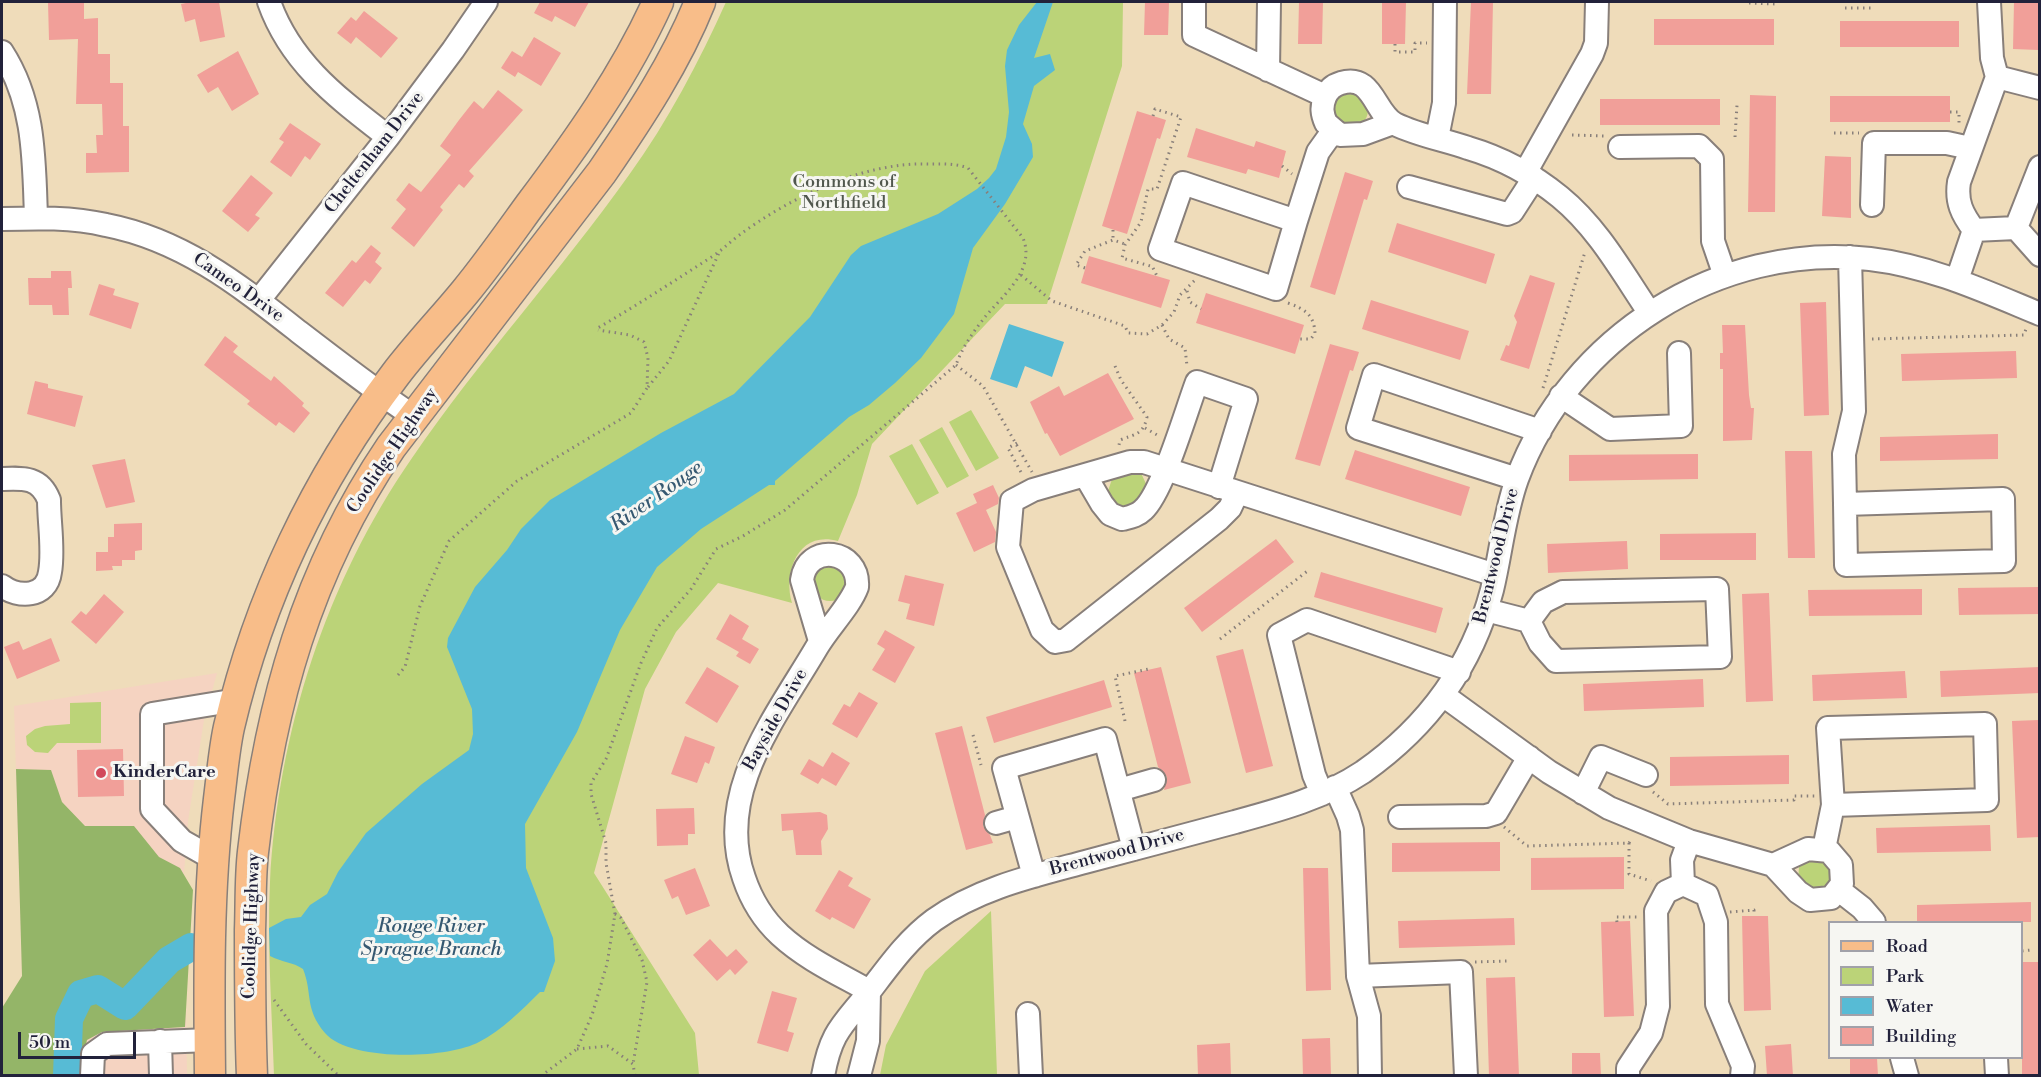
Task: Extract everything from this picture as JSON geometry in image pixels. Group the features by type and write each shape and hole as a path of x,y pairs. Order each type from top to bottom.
{"main road":[{"path":"210,1076 212,858 229,728 282,566 323,482 381,394 467,290 575,145 613,88 658,2"},
{"name":"Coolidge Highway","path":"252,1076 250,1042 260,992 253,854 278,700 302,622 331,548 369,479 413,416 602,172 652,96 700,2"},
{"path":"210,974 216,985 223,991 260,992"},
{"path":"210,1035 219,1025 237,1026 245,1032 250,1042"}],"street":[{"path":"269,2 287,41 306,68 321,84 388,137"},
{"name":"Cheltenham Drive","path":"259,300 388,137 486,2"},
{"path":"1194,2 1194,35 1325,96"},
{"path":"1268,69 1269,2"},
{"path":"1437,138 1444,103 1445,2"},
{"path":"1409,187 1507,214 1512,212 1592,54 1596,43 1597,2"},
{"path":"1974,230 1962,214 1958,200 1959,182 1965,140 1997,77 1992,58 1989,2"},
{"path":"2,52 19,85 30,120 34,147 36,218"},
{"path":"1997,77 2040,88"},
{"path":"1393,123 1355,136 1340,135 1333,131 1323,117 1325,96 1339,84 1353,82 1362,84 1370,90 1393,123 1500,159 1529,175 1562,198 1585,221 1614,258 1649,312"},
{"path":"1296,221 1183,183 1161,249 1276,289 1318,152 1333,131"},
{"path":"1872,205 1874,143 1947,143 1965,140"},
{"path":"1615,141 1699,146 1713,159 1713,241 1725,276"},
{"path":"2016,228 2040,167"},
{"name":"Cameo Drive","path":"2,219 36,218 107,225 159,240 214,267 413,416"},
{"path":"1974,230 2016,228"},
{"path":"2016,228 2040,255"},
{"path":"1957,280 1974,230"},
{"path":"1845,504 2003,499 2004,561 1846,565 1844,454 1854,411 1850,257"},
{"name":"Brentwood Drive","path":"823,1076 829,1048 837,1029 888,965 933,921 974,897 1034,876 1282,809 1357,776 1395,747 1420,723 1443,695 1459,672 1476,639 1495,575 1509,504 1517,479 1540,431 1551,394 1649,312 1682,294 1725,276 1780,262 1850,257 1917,267 1957,280 2033,322"},
{"path":"1551,394 1611,429 1681,426 1679,353"},
{"path":"1517,479 1358,428 1374,375 1540,431"},
{"path":"1085,475 1110,514 1122,519 1142,511 1152,499 1165,469 1197,382 1246,399 1228,490 1230,508 1066,639 1055,642 1042,630 1008,547 1012,501 1036,490 1085,475 1121,464 1144,462 1165,469 1228,490 1495,575"},
{"path":"2,479 31,480 45,490 49,500 50,572 44,586 35,593 14,594 2,586"},
{"path":"1486,610 1529,621 1540,643 1557,661 1720,657 1717,589 1563,592 1543,602 1529,621"},
{"path":"1371,1076 1369,1016 1358,976 1353,839 1348,816 1329,790 1314,776 1279,635 1307,620 1459,672"},
{"name":"Bayside Drive","path":"820,641 747,770 737,806 738,856 754,901 780,935 822,965 869,991"},
{"path":"1443,695 1529,757 1583,792 1635,820 1689,842 1773,865 1798,892 1810,900 1823,901 1839,890 1843,878 1841,865 1833,854 1824,849 1808,849 1773,865"},
{"path":"212,858 182,841 152,809 152,714 237,699"},
{"path":"1824,849 1833,805 1828,728 1985,724 1987,800 1833,805"},
{"path":"1034,876 1007,820 1004,768 1105,739 1134,849"},
{"path":"1400,817 1486,816 1496,813 1529,757"},
{"path":"1583,792 1601,757 1646,781"},
{"path":"1119,790 1154,780"},
{"path":"1683,884 1682,860 1689,842"},
{"path":"1628,1076 1628,1068 1651,1033 1658,1006 1656,911 1666,892 1683,884 1707,895 1716,922 1717,1004 1743,1066 1742,1076"},
{"path":"1839,890 1862,908 1873,921"},
{"path":"1358,976 1461,972 1466,1076"},
{"path":"859,1076 868,1041 869,991"},
{"path":"1028,1014 1030,1076"},
{"path":"92,1076 93,1054 107,1044 210,1035"},
{"path":"160,1041 161,1076"},
{"path":"1902,1059 1906,1076"},
{"path":"1996,1059 1997,1076"}],"path":[{"path":"1749,3 1777,4 1777,2"},
{"path":"1845,8 1873,9"},
{"path":"1395,44 1395,52 1415,52 1415,43 1432,43"},
{"path":"1735,137 1737,105"},
{"path":"1153,116 1155,109 1181,117 1157,189 1148,189 1141,222 1125,244 1122,258 1153,268 1157,276"},
{"path":"1950,112 1959,112 1965,140"},
{"path":"1834,134 1864,133"},
{"path":"1572,135 1615,141"},
{"path":"577,1050 592,1015 607,964 615,914 606,863 606,843 591,794 591,783 606,759 641,663 657,628 691,589 716,549 743,536 785,510 956,365 961,352 984,319 1020,274 1027,248 1023,238 974,174 959,165 907,163 884,165 820,188 739,235 719,252 596,329 630,335 644,342 648,358 647,388"},
{"path":"1282,166 1292,173 1292,179"},
{"path":"1113,230 1113,240"},
{"path":"1085,268 1076,265 1085,251 1113,240 1125,244"},
{"path":"398,675 405,666 420,606 449,541 517,481 631,413 647,388 669,361 719,252"},
{"path":"1551,394 1585,252"},
{"path":"1153,268 1160,260"},
{"path":"1020,274 1052,301 1125,326 1128,333 1147,334 1162,325 1174,312 1180,295 1203,275"},
{"path":"1187,291 1191,302 1201,309"},
{"path":"1872,339 2024,335 2033,322"},
{"path":"1162,325 1169,339 1185,348 1187,367"},
{"path":"956,365 976,378 983,387 1017,443 1036,490"},
{"path":"1115,366 1121,380 1146,412 1145,428 1139,434 1120,440 1121,464"},
{"path":"1145,428 1155,434"},
{"path":"1017,443 1008,448 1036,490"},
{"path":"1220,639 1310,569"},
{"path":"1125,721 1115,676 1149,669"},
{"path":"973,735 981,765"},
{"path":"1646,781 1668,804 1794,800 1794,796 1809,796"},
{"path":"1503,826 1527,846 1630,841 1629,874 1647,877"},
{"path":"1726,912 1754,910 1754,916"},
{"path":"615,914 621,918 642,960 647,982 633,1064 636,1076"},
{"path":"1617,922 1617,917 1644,916"},
{"path":"2023,951 2031,950"},
{"path":"1471,963 1507,962"},
{"path":"260,992 306,1044 339,1076"},
{"path":"541,1076 577,1050 608,1046 621,1053 633,1064"}],"shaded area":[{"path":"217,673 204,720 188,821 184,873 187,1075 2,1076 2,1024 22,976 14,706"}],"green space":[{"name":"Commons of Northfield","path":"726,2 1123,2 1122,66 1047,304 1005,304 872,444 857,495 838,541 824,539 813,542 803,548 797,556 790,579 792,603 718,583 676,632 645,689 594,873 695,1033 699,1075 274,1076 269,930 275,826 283,770 296,715 331,607 355,555 412,458 464,386 603,211 657,134 705,47"},
{"path":"1350,92 1363,97 1368,110 1363,123 1350,128 1337,123 1332,110 1337,97"},
{"path":"971,410 999,458 976,471 949,422"},
{"path":"942,427 969,476 947,488 919,440"},
{"path":"912,444 939,493 917,505 889,456"},
{"path":"1121,470 1141,473 1147,486 1132,507 1125,509 1112,501 1107,494 1112,479"},
{"path":"830,565 842,571 848,583 842,595 830,601 818,595 812,583 818,571"},
{"path":"101,702 101,743 57,743 48,753 35,752 27,745 26,736 35,729 70,724 70,703"},
{"path":"16,769 51,770 62,802 85,826 134,826 159,857 180,868 193,890 185,1027 102,1032 87,1040 79,1075 2,1075 2,1008 22,976"},
{"path":"1808,857 1831,863 1831,886 1815,893 1798,881 1799,867"},
{"path":"991,911 997,1075 880,1075 886,1045 925,971"}],"water":[{"name":"Rouge River Sprague Branch","path":"1037,2 1053,2 1034,58 1050,54 1055,70 1034,86 1023,124 1032,144 1033,157 1005,204 973,248 954,314 921,358 895,383 869,405 849,417 775,481 775,485 769,485 701,529 657,567 620,630 577,732 525,824 526,868 553,938 555,961 544,992 540,992 496,1032 464,1048 445,1052 399,1055 355,1049 337,1042 325,1033 314,1016 303,969 270,956 269,928 286,919 301,917 310,905 327,894 338,872 366,833 422,784 469,750 473,734 472,709 447,647 448,638 475,587 507,550 521,529 550,500 661,433 734,394 810,317 851,255 861,246 938,214 977,189 989,178 996,169 1006,137 1009,112 1005,66 1007,50 1019,25"},
{"path":"1009,324 1064,342 1052,377 1025,366 1017,388 990,379"}],"building":[{"path":"48,2 84,2 84,19 98,18 98,54 110,54 110,83 123,83 123,126 129,126 129,172 86,173 86,153 97,153 96,135 103,135 102,104 76,104 78,39 49,40"},
{"path":"219,2 225,37 200,42 195,19 185,22 181,4"},
{"path":"540,2 589,2 575,27 555,16 552,22 534,13"},
{"path":"1145,2 1169,2 1168,35 1144,35"},
{"path":"1299,2 1323,2 1322,44 1298,44"},
{"path":"1382,2 1406,2 1405,44 1382,44"},
{"path":"1471,2 1493,2 1491,94 1467,94"},
{"path":"2014,2 2039,2 2038,50 2013,49"},
{"path":"364,11 398,38 381,58 356,37 351,44 337,33 351,17 356,21"},
{"path":"1654,19 1774,19 1774,45 1654,45"},
{"path":"1840,21 1959,21 1959,47 1840,47"},
{"path":"534,37 561,53 541,86 518,72 515,77 501,68 512,51 522,57"},
{"path":"238,51 259,94 232,111 218,87 208,93 197,75"},
{"path":"498,90 523,110 469,171 474,176 464,188 459,184 440,207 443,210 414,247 391,228 406,209 396,200 409,183 421,192 451,155 440,146 459,120 474,101 483,109"},
{"path":"1750,95 1776,96 1775,212 1748,212"},
{"path":"1830,96 1950,96 1950,122 1830,122"},
{"path":"1600,99 1720,99 1720,125 1600,125"},
{"path":"1137,111 1166,120 1160,139 1157,138 1127,234 1102,226"},
{"path":"290,123 321,144 310,160 305,156 291,177 270,162 284,142 279,139"},
{"path":"1196,128 1254,147 1256,141 1286,151 1279,178 1248,169 1246,174 1187,157"},
{"path":"1825,156 1851,157 1851,218 1822,216"},
{"path":"1345,172 1373,181 1367,200 1364,199 1335,295 1310,287"},
{"path":"251,175 273,193 255,215 260,218 248,232 222,211"},
{"path":"1397,223 1495,254 1486,284 1388,252"},
{"path":"371,245 381,253 375,262 382,268 370,284 365,280 343,307 325,293 352,260 356,263"},
{"path":"1089,256 1170,280 1161,308 1081,283"},
{"path":"51,271 71,271 72,288 68,288 69,315 53,315 52,305 29,305 28,278 51,278"},
{"path":"1530,275 1555,283 1529,369 1500,360 1506,345 1509,346 1517,322 1514,316"},
{"path":"99,284 115,289 113,295 139,303 131,329 89,315"},
{"path":"1206,293 1304,325 1295,354 1196,323"},
{"path":"1371,300 1469,331 1460,360 1362,329"},
{"path":"1826,302 1829,415 1804,416 1800,303"},
{"path":"1722,325 1745,325 1749,395 1751,408 1754,408 1752,440 1723,441 1723,369 1720,369 1720,353 1723,353"},
{"path":"225,336 238,346 233,352 271,381 274,376 304,403 302,406 310,413 294,433 279,422 276,426 247,404 250,401 204,365"},
{"path":"1330,344 1359,352 1353,371 1350,370 1320,466 1295,459"},
{"path":"2016,351 2017,378 1902,381 1901,354"},
{"path":"1108,373 1134,419 1060,456 1047,433 1045,434 1030,402 1059,386 1064,396"},
{"path":"35,381 48,384 48,388 83,396 75,427 27,414"},
{"path":"1998,434 1998,459 1880,461 1880,437"},
{"path":"1355,450 1470,487 1461,516 1345,479"},
{"path":"1785,451 1812,451 1815,558 1788,558"},
{"path":"1698,454 1698,479 1569,481 1569,455"},
{"path":"125,459 135,502 106,508 92,465"},
{"path":"993,485 999,498 998,504 986,510 996,532 995,542 974,552 956,513 977,503 973,494"},
{"path":"142,523 142,550 135,551 135,560 122,560 122,566 112,566 113,570 96,571 96,552 108,552 108,537 114,537 114,524"},
{"path":"1756,533 1756,560 1660,560 1660,534"},
{"path":"1276,539 1294,562 1202,632 1184,608"},
{"path":"1627,541 1628,569 1548,573 1547,544"},
{"path":"1321,572 1443,608 1436,633 1314,597"},
{"path":"905,575 944,584 934,626 906,619 910,604 898,601"},
{"path":"2040,587 2040,614 1959,615 1958,588"},
{"path":"1922,589 1922,615 1809,616 1808,590"},
{"path":"1769,593 1773,701 1746,702 1742,594"},
{"path":"104,594 124,612 96,644 71,622 81,611 86,615"},
{"path":"730,614 749,626 742,639 759,649 750,664 736,656 739,652 716,639"},
{"path":"885,630 915,647 895,683 872,670 885,649 877,644"},
{"path":"51,638 60,661 17,679 4,647 19,641 23,650"},
{"path":"1243,649 1273,766 1246,773 1216,656"},
{"path":"707,667 739,686 717,723 685,703"},
{"path":"1161,667 1191,783 1164,790 1167,777 1158,767 1134,673"},
{"path":"2040,667 2040,693 1941,697 1940,671"},
{"path":"1905,671 1907,698 1813,701 1812,675"},
{"path":"1703,679 1704,707 1584,711 1583,684"},
{"path":"1104,680 1112,707 994,743 986,717"},
{"path":"859,692 878,703 857,738 832,724 844,704 850,707"},
{"path":"2039,720 2040,837 2017,838 2012,721"},
{"path":"962,726 985,815 983,826 993,843 966,850 935,733"},
{"path":"685,736 715,747 709,764 705,762 697,783 671,774"},
{"name":"KinderCare","path":"123,749 124,796 78,797 77,750"},
{"path":"832,752 850,763 836,786 822,778 818,784 800,774 809,759 823,767"},
{"path":"1789,755 1789,784 1670,786 1670,757"},
{"path":"694,808 695,834 688,834 688,845 657,846 656,809"},
{"path":"820,812 827,815 828,829 821,841 822,855 796,855 793,830 782,831 781,814"},
{"path":"1990,825 1991,851 1877,853 1876,828"},
{"path":"1500,842 1500,871 1392,872 1392,843"},
{"path":"1624,857 1624,889 1531,890 1531,858"},
{"path":"695,868 710,906 686,915 678,896 672,899 664,880"},
{"path":"1303,868 1328,868 1331,990 1306,991"},
{"path":"839,870 853,878 848,886 871,899 854,929 832,917 830,920 815,911"},
{"path":"2031,902 2031,922 1917,921 1917,905"},
{"path":"1742,916 1768,916 1771,1010 1744,1011"},
{"path":"1514,918 1515,945 1399,948 1398,921"},
{"path":"1630,921 1634,1016 1604,1017 1601,922"},
{"path":"710,939 727,957 736,949 748,962 735,975 730,969 717,981 693,955"},
{"path":"2023,962 2040,962 2040,1076 2022,1076"},
{"path":"1515,977 1519,1076 1489,1076 1486,978"},
{"path":"772,991 797,998 787,1031 794,1033 788,1052 757,1043"},
{"path":"1330,1038 1331,1076 1303,1076 1302,1039"},
{"path":"1230,1043 1231,1076 1198,1076 1197,1045"},
{"path":"1791,1044 1793,1076 1767,1076 1765,1046"},
{"path":"1572,1053 1600,1053 1601,1076 1572,1076"},
{"path":"1850,1059 1877,1059 1878,1076 1850,1076"}],"waterway":[{"name":"River Rouge","path":"67,1076 69,1019 81,994 98,989 125,1006 169,960 191,947"}],"place":[{"name":"KinderCare","path":"101,773"}]}
